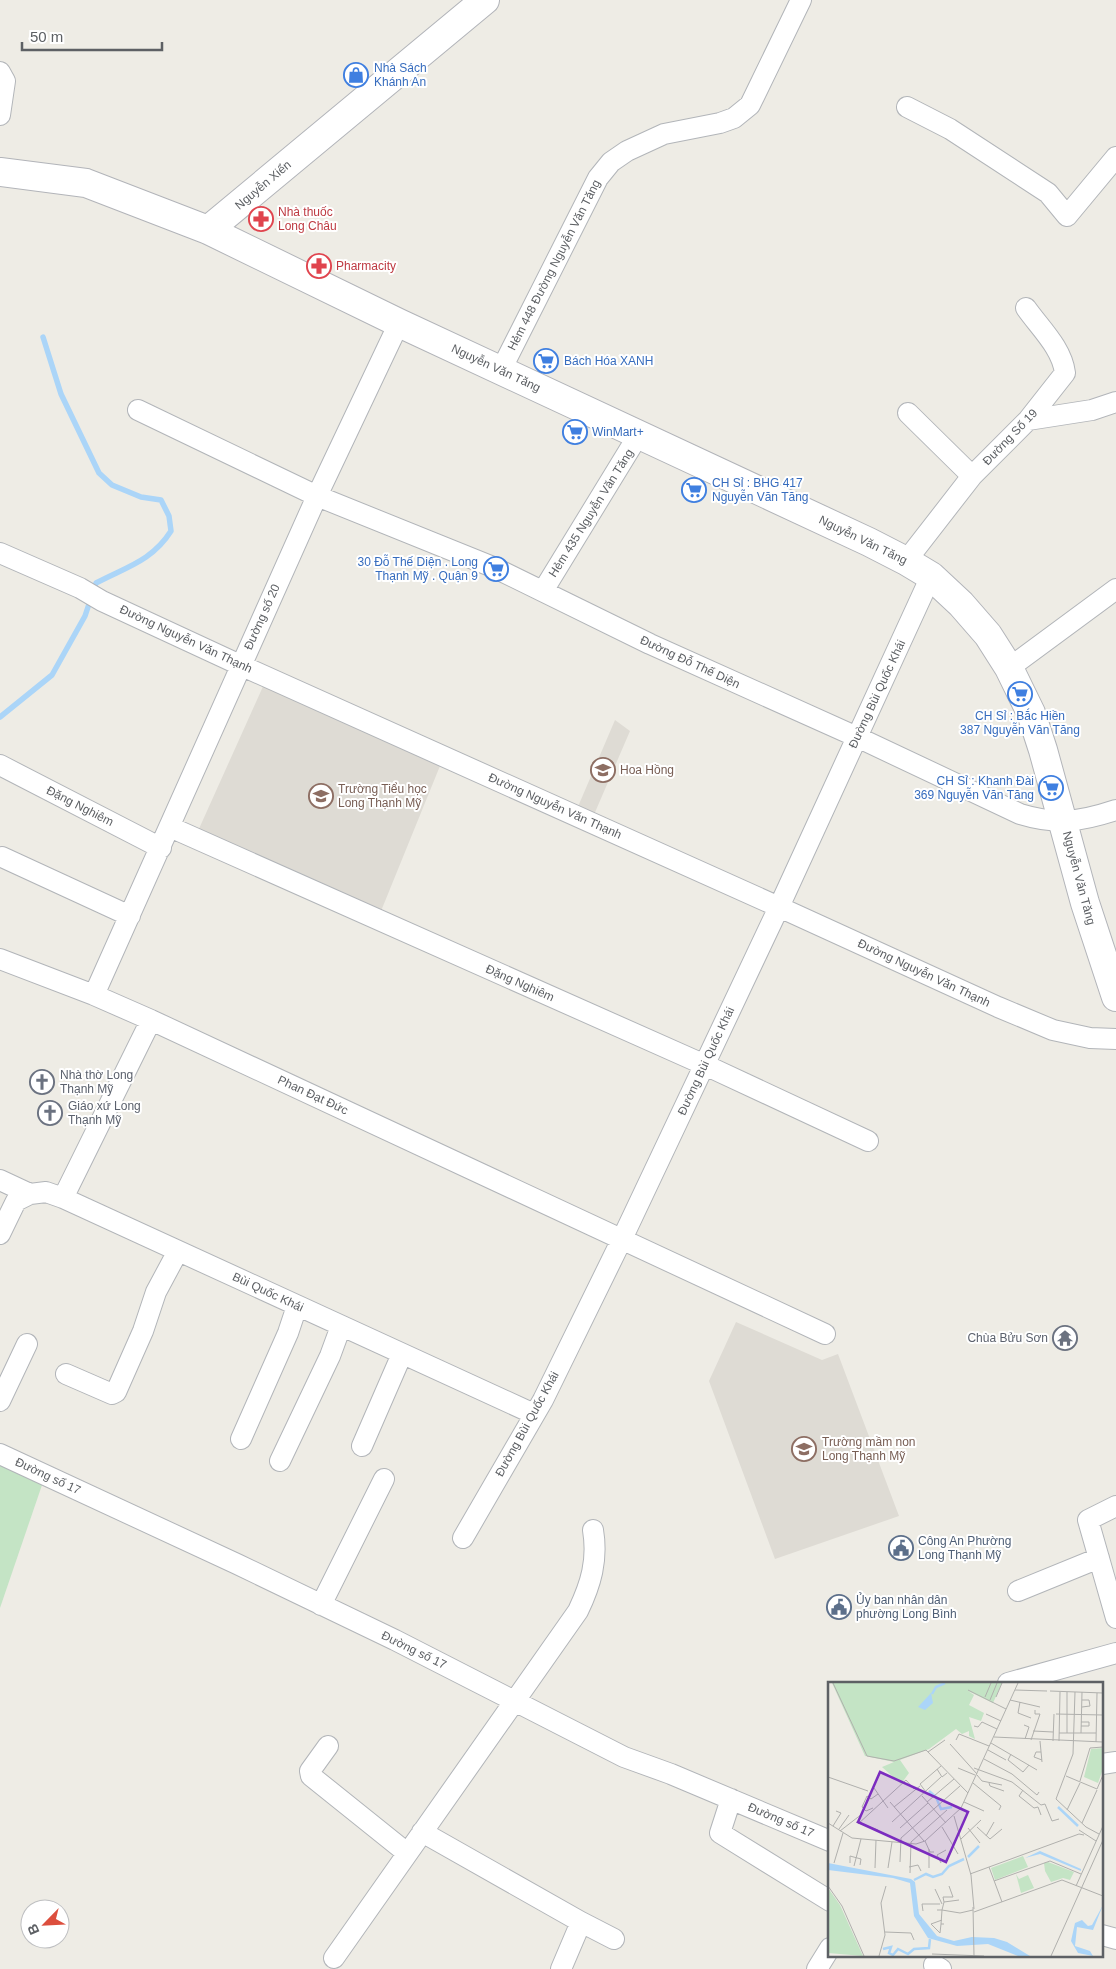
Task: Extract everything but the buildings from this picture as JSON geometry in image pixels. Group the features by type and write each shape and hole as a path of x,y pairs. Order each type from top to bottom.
{"main road":[{"name":"Nguyễn Xiển","path":"208,230 485,0"},
{"path":"0,172 86,183 208,230"},
{"name":"Nguyễn Văn Tăng","path":"208,230 399,323 639,434 906,561 931,576 961,604 988,635 1008,668 1031,713 1064,822 1085,903 1116,997"}],"street":[{"name":"Hẻm 448 Đường Nguyễn Văn Tăng","path":"501,370 598,178 611,162 627,151 664,134 720,123 734,118 750,105 801,0"},
{"path":"0,72 5,81 0,115"},
{"path":"907,106 950,129 1048,192 1067,216 1116,157"},
{"name":"Đường Số 19","path":"906,561 972,476 1028,420 1065,373 1063,362 1058,352 1026,308"},
{"name":"Đường số 20","path":"94,995 161,848 240,665 399,323"},
{"path":"1028,420 1092,410 1116,402"},
{"name":"Đường Đỗ Thế Diện","path":"138,410 317,496 493,567 650,644 857,737 1020,814 1041,821 1064,822 1116,810"},
{"path":"908,413 972,476"},
{"name":"Hẻm 435 Nguyễn Văn Tăng","path":"543,592 639,434"},
{"name":"Đường Nguyễn Văn Thạnh","path":"0,553 80,588 102,601 240,665 998,1007 1053,1030 1090,1038 1116,1038"},
{"name":"Đường Bùi Quốc Khái","path":"463,1538 543,1400 622,1239 779,907 931,576"},
{"path":"1008,668 1116,588"},
{"name":"Đặng Nghiêm","path":"0,765 161,848"},
{"name":"Đặng Nghiêm","path":"170,827 704,1065 868,1141"},
{"path":"2,857 130,916"},
{"name":"Phan Đạt Đức","path":"0,959 94,995 151,1020 825,1334"},
{"path":"63,1198 151,1020"},
{"name":"Bùi Quốc Khái","path":"0,1180 30,1194 46,1192 63,1198 534,1414"},
{"path":"0,1234 16,1201 30,1194"},
{"path":"66,1374 102,1391 112,1394 116,1392 143,1331 156,1292 178,1251"},
{"path":"241,1439 288,1333 297,1306"},
{"path":"280,1461 330,1356 341,1326"},
{"path":"0,1401 27,1344"},
{"path":"362,1446 402,1354"},
{"name":"Đường số 17","path":"0,1454 237,1564 403,1644 624,1757 671,1774 828,1840"},
{"path":"320,1605 384,1479"},
{"path":"1088,1520 1116,1506"},
{"path":"1088,1520 1116,1519"},
{"path":"1088,1520 1116,1618"},
{"path":"334,1958 578,1611 594,1568 596,1547 593,1530"},
{"path":"1018,1591 1098,1558"},
{"path":"1012,1682 1116,1653"},
{"path":"328,1746 310,1771 311,1776 407,1853"},
{"path":"731,1799 720,1833 828,1900"},
{"path":"422,1832 614,1939"},
{"path":"561,1969 581,1922"},
{"path":"817,1969 828,1951"}],"shaded area":[{"name":"Trường Tiểu học Long Thạnh Mỹ","path":"265,682 442,761 379,916 198,831"},
{"name":"Hoa Hồng","path":"615,720 630,731 593,817 577,809"},
{"name":"Trường mầm non Long Thạnh Mỹ","path":"736,1322 822,1360 838,1354 899,1516 775,1559 709,1381"}],"green space":[{"path":"0,1461 42,1485 0,1608"}],"waterway":[{"path":"0,717 52,675 85,616 96,583 147,556 164,541 171,531 169,516 161,500 141,497 112,485 99,473 61,394 43,337"}],"place":[{"name":"Nhà Sách Khánh An","path":"356,75"},
{"name":"Nhà thuốc Long Châu","path":"261,219"},
{"name":"Pharmacity","path":"319,266"},
{"name":"Bách Hóa XANH","path":"546,361"},
{"name":"WinMart+","path":"575,432"},
{"name":"CH Sỉ : BHG 417 Nguyễn Văn Tăng","path":"694,490"},
{"name":"30 Đỗ Thế Diện . Long Thạnh Mỹ . Quận 9","path":"496,569"},
{"name":"CH Sỉ : Bắc Hiền 387 Nguyễn Văn Tăng","path":"1020,694"},
{"name":"Hoa Hồng","path":"603,770"},
{"name":"CH Sỉ : Khanh Đài 369 Nguyễn Văn Tăng","path":"1051,788"},
{"name":"Trường Tiểu học Long Thạnh Mỹ","path":"321,796"},
{"name":"Nhà thờ Long Thạnh Mỹ","path":"42,1082"},
{"name":"Giáo xứ Long Thạnh Mỹ","path":"50,1113"},
{"name":"Chùa Bửu Sơn","path":"1065,1338"},
{"name":"Trường mầm non Long Thạnh Mỹ","path":"804,1449"},
{"name":"Công An Phường Long Thạnh Mỹ","path":"901,1548"},
{"name":"Ủy ban nhân dân phường Long Bình","path":"839,1607"}]}
